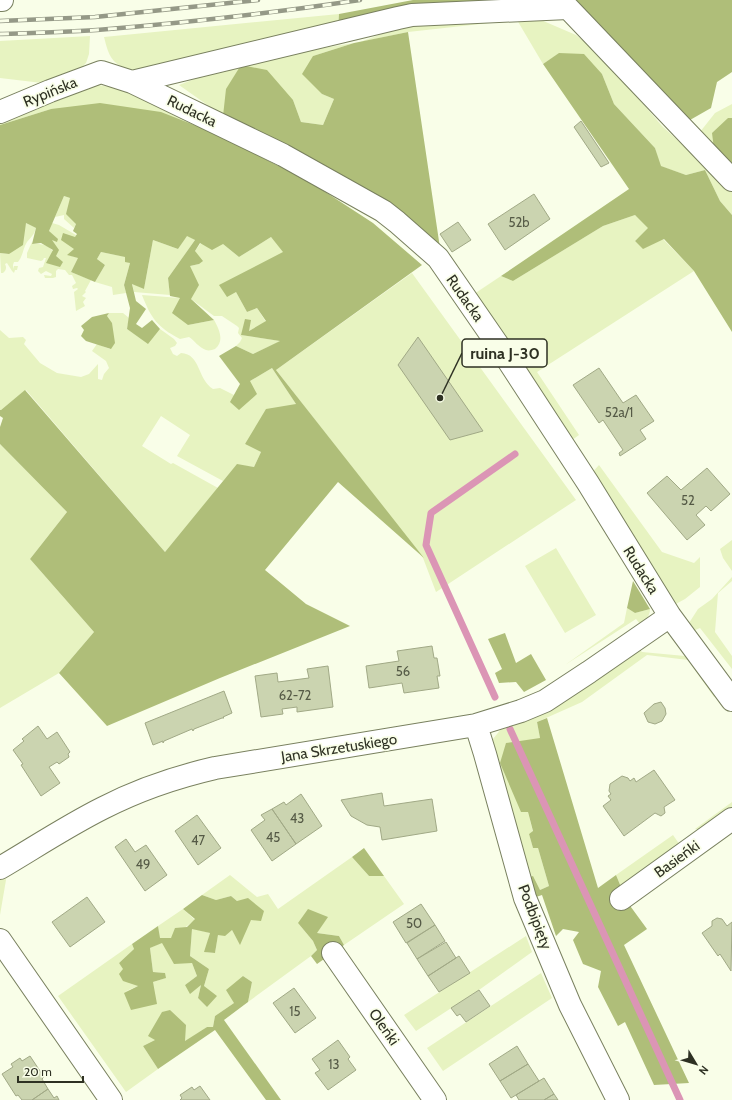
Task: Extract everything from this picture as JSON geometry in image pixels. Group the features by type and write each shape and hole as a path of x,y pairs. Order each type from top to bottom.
{"street":[{"path":"132,82 412,15 568,8 732,180"},
{"name":"Rudacka","path":"101,72 132,82 283,155 332,182 397,222 438,258 511,365 588,483 670,616 732,700"},
{"name":"Rypińska","path":"0,112 101,72"},
{"name":"Jana Skrzetuskiego","path":"0,868 101,809 129,796 178,778 215,768 476,725 522,712 545,701 670,616"},
{"name":"Podbipięty","path":"476,725 525,898 570,1005 618,1100"},
{"name":"Basieńki","path":"621,899 732,819"},
{"path":"0,940 111,1100"},
{"name":"Oleńki","path":"333,953 435,1100"}],"green space":[{"path":"413,0 732,0 732,72 717,82 711,108 690,120 556,5 338,30 339,14"},
{"path":"339,14 338,30 134,71 116,63 110,55 104,37"},
{"path":"534,17 576,35 603,57 662,126 732,190 732,215 720,201 705,170 686,175 660,166 655,148 614,104 602,74 560,53 543,64 517,20 408,32 360,42 414,22"},
{"path":"408,32 440,248 223,116 226,89 241,65 267,70 293,100 301,122 323,125 334,99 322,94 302,74 313,56 354,43"},
{"path":"90,36 89,54 86,63 74,75 42,83 0,78 0,41"},
{"path":"354,43 313,56 322,94 334,99 323,125 301,122 293,100 223,116 179,85 241,61"},
{"path":"559,53 584,54 602,74 614,104 655,148 661,166 686,175 705,170 720,201 732,215 732,332 694,271 664,239 643,249 635,241 648,228 635,215 603,226 513,281 501,276 629,189 543,64"},
{"path":"97,85 137,91 212,132 51,109 0,125 0,122 63,93"},
{"path":"100,103 161,112 212,132 310,182 373,223 422,265 276,370 424,558 338,482 265,570 306,604 350,626 220,678 107,726 59,673 94,632 30,559 67,512 0,444 0,427 3,418 0,416 0,410 25,390 165,552 237,464 254,467 261,452 245,444 266,409 296,404 272,368 250,381 257,394 239,410 230,402 240,384 219,356 236,346 253,354 280,341 241,335 245,319 251,320 249,331 266,321 257,308 247,312 236,292 227,297 219,285 283,252 271,237 239,257 223,244 212,250 200,243 195,251 203,261 199,264 190,266 199,285 191,299 214,320 188,325 172,313 180,298 170,296 168,278 195,240 187,236 178,249 153,240 144,289 132,284 136,301 146,309 136,324 142,328 152,320 160,329 148,344 127,329 130,308 124,285 130,263 125,262 125,257 101,252 97,259 105,265 95,282 71,272 78,258 67,255 74,249 61,240 63,233 75,237 77,234 73,231 76,224 66,214 70,198 64,196 49,231 58,239 57,242 52,240 59,250 56,256 63,262 60,267 46,263 53,250 41,243 32,244 36,228 26,223 23,245 9,254 0,253 0,125 51,109"},
{"path":"732,104 732,118 728,118 715,157 700,132 715,113"},
{"path":"728,118 732,118 732,170 715,157 712,133"},
{"path":"64,196 70,198 76,224 74,228 64,219 64,215 55,217"},
{"path":"635,215 649,228 635,241 643,248 663,239 694,271 537,372 579,435 568,443 471,296 501,276 513,281 603,226"},
{"path":"26,223 36,228 26,244 20,260 18,262 14,262 13,269 14,266 18,266 17,270 15,270 14,273 7,263 5,264 5,270 1,273 0,253 9,254"},
{"path":"52,223 59,225 76,235 74,250 68,255 79,258 71,272 91,280 85,291 86,292 82,296 86,298 83,302 85,306 76,311 74,292 78,289 73,289 72,286 76,283 72,275 69,275 65,270 58,269 56,271 56,277 45,278 44,275 51,276 52,274 46,271 41,274 38,271 39,268 43,267 46,258 41,261 27,258 27,253 32,242 32,244 46,246 52,250 56,256 49,231"},
{"path":"187,235 195,240 168,278 170,295 134,292 132,283 144,289 153,240 178,249"},
{"path":"271,237 284,252 236,292 247,312 257,308 266,322 241,335 281,341 253,354 236,346 242,338 238,333 239,328 237,326 222,316 214,316 191,299 190,266 199,264 195,251 201,243 223,244 239,257"},
{"path":"101,252 126,257 130,263 124,285 126,293 113,295 112,287 95,282 105,265 97,259"},
{"path":"412,273 576,500 436,592 423,558 276,370"},
{"path":"142,295 180,298 188,325 214,320 220,335 220,342 218,346 215,349 206,350 189,337 180,339 172,335 160,326 152,316"},
{"path":"109,313 123,313 129,318 127,329 148,343 160,329 174,339 177,343 175,346 170,348 173,354 177,356 181,353 187,354 192,358 196,362 208,385 213,389 220,388 234,395 231,402 250,381 272,368 296,404 245,444 261,452 254,467 237,465 223,481 177,456 190,435 161,416 142,446 171,464 173,463 218,488 165,552 26,390 0,410 0,330 9,338 23,337 26,340 24,344 40,363 57,373 81,377 89,374 98,364 98,379 102,380 104,374 109,368 106,361 92,351 97,344 110,349 107,316"},
{"path":"109,313 107,316 112,323 115,343 111,349 86,341 81,336 84,330 81,326 92,317"},
{"path":"0,444 67,512 30,559 94,632 59,673 0,708"},
{"path":"599,465 662,552 694,563 700,557 700,587 685,599 674,605 590,475"},
{"path":"732,540 732,571 723,558 720,549"},
{"path":"556,548 596,615 565,633 525,566"},
{"path":"732,577 732,581 718,593 715,632 732,656 732,669 700,628 693,631 689,623 698,609 712,599"},
{"path":"633,581 650,609 635,613 627,608"},
{"path":"627,608 635,613 650,609 650,611 647,618 640,624 636,619 565,665 624,623"},
{"path":"505,633 516,663 531,654 546,680 524,692 516,682 499,683 495,673 502,669 488,639"},
{"path":"639,649 642,652 685,656 688,654 717,694 714,697 688,660 647,655 582,702 537,722 540,738 521,812 528,812 533,832 529,834 533,848 538,848 549,886 540,890 527,878 492,744 493,739 501,729"},
{"path":"547,718 598,888 616,875 621,887 610,895 615,902 628,903 647,929 624,945 689,1083 654,1085 625,1022 618,1026 598,987 601,971 583,964 573,940 579,932 563,929 556,936 542,895 533,898 527,878 533,876 540,890 549,886 538,848 533,848 529,834 533,831 528,812 521,812 500,763 506,743 540,738 537,722"},
{"path":"732,802 732,809 701,830 695,829"},
{"path":"673,835 680,845 621,887 616,875"},
{"path":"364,848 384,876 369,876 352,857"},
{"path":"352,857 369,876 384,876 404,904 344,945 339,936 317,933 298,923 313,941 317,950 311,956 248,1002 252,982 243,976 234,1003 215,1016 213,1027 207,1027 185,1042 155,1040 143,1046 158,1069 126,1092 58,996 132,944 134,949 119,963 138,986 124,992 165,978 165,973 153,972 150,948 162,942 192,963 197,976 185,985 201,985 198,998 207,1007 204,986 209,969 190,956 192,928 210,933 205,952 215,953 218,934 232,930 240,944 237,901 231,896 216,900 202,895 230,875 257,897 268,894 278,909"},
{"path":"5,877 6,880 0,915 0,880"},
{"path":"202,895 216,900 231,896 237,901 248,898 264,911 261,921 251,920 240,945 232,930 225,936 218,935 215,953 204,952 210,933 192,929 190,956 209,969 204,986 217,996 207,1007 198,998 201,985 190,994 185,985 197,976 192,963 174,964 162,943 150,948 153,972 165,973 166,978 153,982 157,1004 131,1010 124,993 138,986 123,981 119,974 123,969 119,963 134,949 132,944 158,926 160,938 171,938 175,928 187,927 195,919 183,909"},
{"path":"183,909 195,920 171,938 159,938 158,926"},
{"path":"308,909 328,917 317,933 339,936 344,945 317,964 311,956 317,950 313,941 298,923"},
{"path":"526,936 532,952 479,990 416,1031 404,1015"},
{"path":"541,973 552,998 443,1071 427,1048"},
{"path":"243,976 252,982 248,1002 224,1020 281,1100 266,1100 215,1030 158,1069 143,1046 155,1040 148,1036 162,1012 170,1010 186,1025 185,1041 207,1027 213,1027 215,1016 234,1003 226,990"}],"building":[{"path":"581,121 609,163 601,167 574,127"},
{"path":"534,194 550,219 505,250 488,224"},
{"path":"458,222 471,240 452,252 440,234"},
{"path":"418,337 483,431 450,440 398,365"},
{"path":"599,368 623,403 636,395 654,421 640,430 646,439 620,456 619,453 623,450 603,420 599,423 573,385"},
{"path":"707,468 730,494 711,511 706,506 696,515 705,525 687,540 647,493 667,476 681,490"},
{"path":"432,646 434,658 437,658 440,676 437,676 439,688 404,693 402,683 369,688 366,666 399,661 397,651"},
{"path":"328,666 333,707 297,712 297,707 282,709 283,714 261,717 255,676 277,673 278,682 309,678 307,669"},
{"path":"224,691 232,713 223,717 224,718 194,729 193,731 192,729 164,741 163,743 163,741 153,745 145,723"},
{"path":"661,702 665,708 666,714 662,721 655,724 648,722 644,713 654,704"},
{"path":"38,726 47,739 57,732 70,752 68,754 69,757 59,764 57,762 49,767 60,783 41,796 21,765 23,764 13,750 24,741 22,739"},
{"path":"654,770 675,800 664,807 665,813 661,816 655,813 624,836 603,806 611,800 608,796 611,794 609,791 610,784 622,776 628,778 630,781 634,778 636,782"},
{"path":"382,793 384,806 432,799 437,831 382,840 380,827 367,825 351,816 341,800"},
{"path":"301,794 322,826 296,844 272,809 284,802 286,805"},
{"path":"272,809 296,844 272,861 251,830 265,820 261,815"},
{"path":"197,815 221,848 198,865 175,831"},
{"path":"126,839 135,852 146,845 167,875 145,891 115,847"},
{"path":"87,897 105,922 70,947 52,922"},
{"path":"421,904 435,925 406,943 393,922"},
{"path":"717,918 722,919 727,926 732,922 731,971 720,954 718,956 702,933 712,926 712,921"},
{"path":"435,925 445,941 417,959 407,943"},
{"path":"446,942 456,958 428,976 417,959"},
{"path":"459,956 470,973 439,992 428,976"},
{"path":"294,988 316,1018 295,1033 273,1003"},
{"path":"479,990 490,1006 466,1022 460,1014 457,1016 451,1008"},
{"path":"338,1040 350,1057 348,1059 356,1070 328,1090 315,1073 320,1070 312,1059"},
{"path":"517,1046 528,1064 500,1081 489,1064"},
{"path":"30,1056 44,1077 42,1079 48,1089 32,1100 22,1100 18,1095 16,1096 2,1074 13,1067 11,1064 20,1058 22,1061"},
{"path":"528,1064 539,1081 511,1098 500,1081"},
{"path":"544,1078 554,1094 544,1100 519,1100 516,1095"},
{"path":"200,1086 210,1100 180,1100 182,1098 180,1095 192,1087 194,1090"},
{"path":"48,1089 54,1098 57,1096 59,1100 32,1100"},
{"path":"554,1094 558,1100 544,1100"}],"waterway":[{"path":"495,697 426,545 431,513 515,454"},
{"path":"510,729 680,1100"}],"railway":[{"path":"0,21 95,17 258,0"},
{"path":"0,34 97,30 163,24 360,0"}],"place":[{"name":"ruina J-30","path":"440,398"}]}
